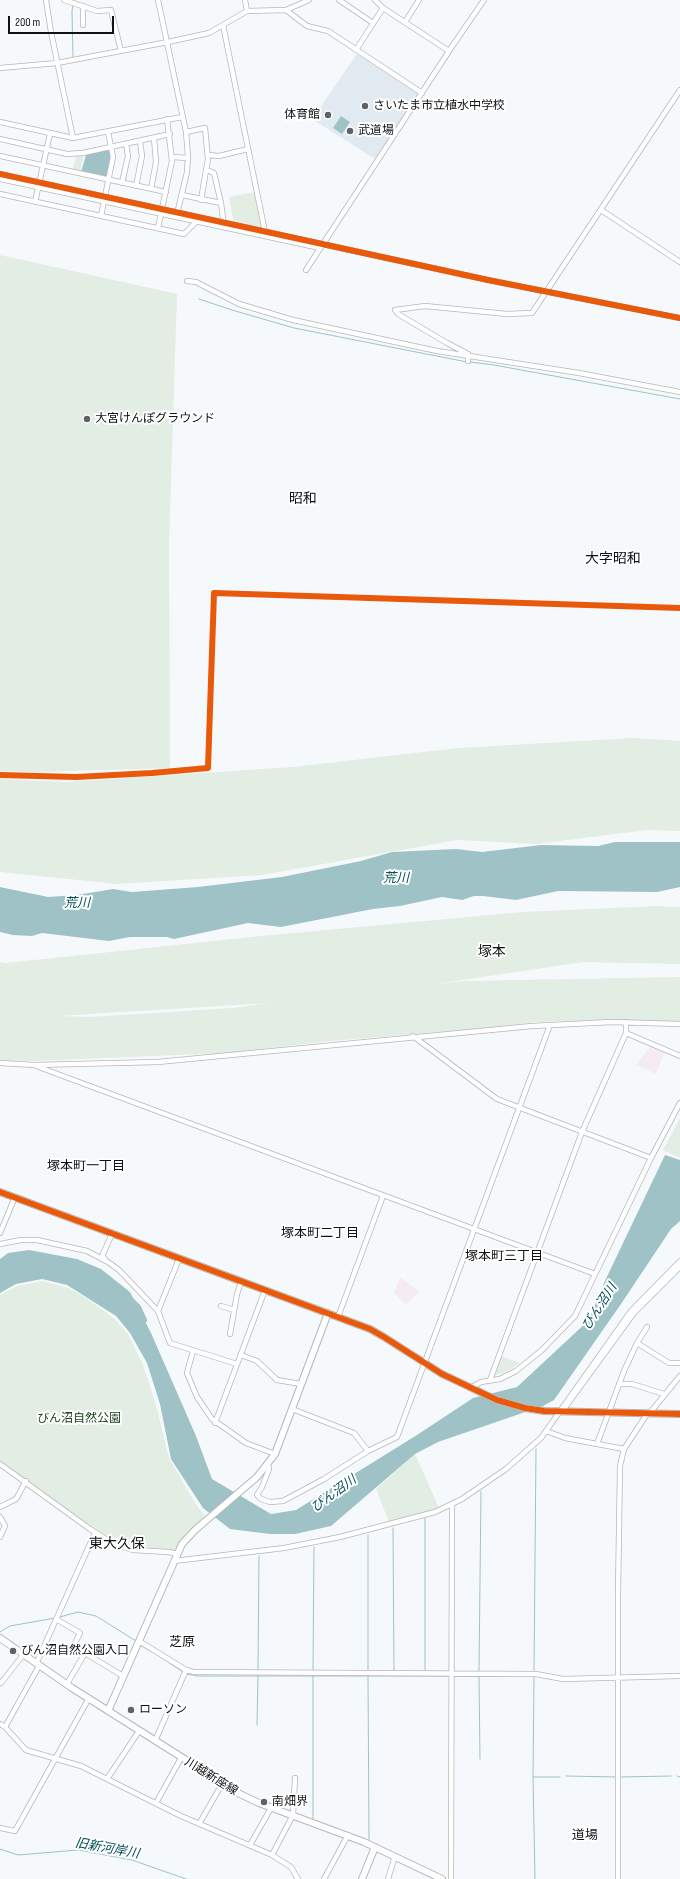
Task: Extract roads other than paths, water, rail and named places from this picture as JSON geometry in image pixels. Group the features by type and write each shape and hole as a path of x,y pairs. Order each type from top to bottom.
{"street":[{"path":"46,0 57,64 73,138"},
{"path":"64,0 97,11 111,10 121,51"},
{"path":"158,0 186,132 188,158 187,172 177,215"},
{"path":"245,0 247,11"},
{"path":"0,68 57,64 209,33 247,11 286,10 309,0"},
{"path":"339,0 373,23"},
{"path":"375,0 383,8 449,51"},
{"path":"405,22 419,0"},
{"path":"306,270 484,0"},
{"path":"82,6 83,25"},
{"path":"356,50 383,8"},
{"path":"286,10 307,26 328,31 422,93"},
{"path":"223,25 226,30 230,60 265,232"},
{"path":"468,358 468,354 398,314 395,310 426,306 507,314 528,314 536,310 680,90"},
{"path":"0,122 73,138 182,117"},
{"path":"158,228 172,157 167,119"},
{"path":"186,132 205,128 208,155 207,170 201,200"},
{"path":"101,216 113,157 108,132"},
{"path":"35,202 50,134"},
{"path":"0,139 67,154 83,153 170,134"},
{"path":"151,189 156,162 154,138"},
{"path":"136,186 142,156 140,141"},
{"path":"122,183 128,156 126,144"},
{"path":"208,155 219,156 248,148"},
{"path":"0,156 166,192"},
{"path":"172,157 188,158"},
{"path":"207,170 214,173 221,203 224,225"},
{"path":"0,174 39,185"},
{"path":"0,179 39,185 546,293 680,318"},
{"path":"0,194 184,234 196,222"},
{"path":"182,195 221,203"},
{"path":"601,210 680,262"},
{"path":"177,215 196,222 265,232 322,246"},
{"path":"187,281 196,282 239,304 293,320 468,358 586,374 680,392"},
{"path":"490,1380 582,1132 626,1033 626,1022"},
{"path":"0,1063 34,1065 135,1063 182,1060 413,1036 550,1025 626,1022 680,1024"},
{"path":"268,1465 269,1469 263,1485 257,1495 265,1501 278,1502 288,1499 324,1479 368,1451 397,1437 550,1025"},
{"path":"626,1033 680,1056"},
{"path":"413,1036 497,1099 651,1158"},
{"path":"34,1065 595,1274"},
{"path":"473,1390 478,1383 500,1379 516,1371 532,1359 575,1316 651,1158 680,1103"},
{"path":"0,1192 338,1317 380,1334 425,1363 473,1390 520,1406 544,1411 560,1412 680,1414"},
{"path":"338,1317 383,1196"},
{"path":"0,1233 15,1197"},
{"path":"112,1234 102,1256 138,1288 158,1311 170,1343 237,1364"},
{"path":"0,1244 21,1240 37,1240 86,1251 108,1262"},
{"path":"158,1311 179,1259"},
{"path":"174,1561 284,1548 326,1540 421,1516 438,1511 452,1504 506,1469 540,1439 630,1311 680,1261"},
{"path":"560,1412 634,1313 680,1267"},
{"path":"230,1334 237,1294 242,1282"},
{"path":"215,1423 265,1290"},
{"path":"221,1306 234,1310"},
{"path":"108,1711 177,1554 188,1537 207,1519 257,1478 275,1454 328,1314"},
{"path":"597,1444 624,1371 637,1343 647,1327"},
{"path":"637,1343 669,1363 680,1363"},
{"path":"193,1351 187,1373 197,1396 215,1423 246,1443 275,1454"},
{"path":"241,1355 257,1361 277,1380 301,1384"},
{"path":"618,1879 618,1521 620,1466 624,1450 648,1414 680,1376"},
{"path":"620,1384 632,1384 664,1394"},
{"path":"292,1410 354,1433 368,1451"},
{"path":"546,1432 565,1438 624,1450"},
{"path":"0,1464 26,1481 95,1533 113,1544 127,1549 177,1554"},
{"path":"0,1507 16,1499 26,1481"},
{"path":"451,1879 452,1504"},
{"path":"0,1517 5,1524 0,1537"},
{"path":"5,1726 37,1665 95,1533"},
{"path":"56,1619 80,1633 74,1645 75,1648 124,1676"},
{"name":"川越新座線","path":"0,1638 37,1665 154,1741 240,1794 271,1808 375,1847 442,1879"},
{"path":"139,1641 186,1670 194,1672 536,1674 563,1679 680,1676"},
{"path":"67,1684 85,1653"},
{"path":"0,1682 1,1683 23,1655"},
{"path":"154,1741 186,1670"},
{"path":"0,1828 15,1831 54,1758 89,1698"},
{"path":"0,1724 5,1726 26,1750 80,1766 199,1824 272,1855 291,1867 298,1879"},
{"path":"107,1779 139,1731"},
{"path":"156,1803 181,1758"},
{"path":"272,1855 293,1815 295,1778"},
{"path":"199,1824 222,1784"},
{"path":"250,1845 271,1808"},
{"path":"324,1879 348,1836"},
{"path":"362,1879 375,1847"},
{"path":"388,1879 395,1856"}],"water":[{"path":"341,116 350,122 342,134 333,128"},
{"path":"110,149 111,157 106,177 81,172 86,155"},
{"name":"荒川","path":"615,842 680,842 680,887 657,892 558,891 516,900 483,896 474,896 462,900 442,897 281,927 248,923 174,939 167,937 130,937 109,941 42,933 32,936 13,935 0,932 0,887 48,897 77,895 113,889 132,892 198,887 282,877 361,861 392,852 456,849 482,852 541,845 598,846"},
{"path":"665,1155 680,1160 680,1221 671,1229 554,1400 543,1406 438,1442 415,1454 331,1526 295,1534 270,1534 230,1529 203,1508 171,1459 160,1404 147,1363 130,1333 116,1316 67,1285 42,1279 16,1284 0,1293 0,1259 8,1253 29,1250 77,1259 101,1269 130,1292 151,1333 196,1436 212,1479 271,1514 296,1510 417,1435 473,1398 517,1387 589,1320 604,1283"}],"waterway":[{"path":"73,4 73,58"},
{"path":"0,176 37,184"},
{"path":"40,185 103,199"},
{"path":"106,199 160,211"},
{"path":"163,212 175,214"},
{"path":"323,247 416,267"},
{"path":"509,286 543,294"},
{"path":"546,294 680,320"},
{"path":"199,299 294,328 467,362"},
{"path":"470,362 494,365 680,399"},
{"name":"びん沼川","path":"132,1301 138,1307 144,1320"},
{"path":"534,1672 536,1449"},
{"path":"479,1672 481,1491"},
{"path":"425,1518 425,1671"},
{"path":"393,1528 394,1671"},
{"path":"368,1535 368,1670"},
{"path":"313,1671 314,1547"},
{"path":"258,1671 259,1556"},
{"path":"60,1617 78,1612 96,1616 136,1641"},
{"path":"0,1632 10,1626 55,1618"},
{"path":"140,1645 152,1652"},
{"path":"162,1658 183,1672"},
{"path":"187,1674 198,1676 450,1676"},
{"path":"313,1674 313,1819"},
{"path":"368,1675 369,1840"},
{"path":"479,1675 480,1759"},
{"path":"257,1725 258,1676"},
{"path":"453,1676 504,1676"},
{"path":"534,1676 533,1777 535,1879"},
{"path":"566,1776 615,1777"},
{"path":"621,1777 671,1776"},
{"path":"533,1777 560,1777"},
{"name":"旧新河岸川","path":"0,1849 18,1855 78,1850 132,1860 186,1879"}],"place":[{"name":"さいたま市立植水中学校","path":"365,106"},
{"name":"体育館","path":"328,115"},
{"name":"武道場","path":"350,131"},
{"name":"大宮けんぽグラウンド","path":"87,419"},
{"name":"びん沼自然公園入口","path":"13,1651"},
{"name":"ローソン","path":"131,1710"},
{"name":"南畑界","path":"264,1802"}],"district":[{"name":"昭和","path":"303,499"},
{"name":"大字昭和","path":"613,559"},
{"name":"塚本","path":"492,952"},
{"name":"塚本町一丁目","path":"86,1167"},
{"name":"塚本町二丁目","path":"320,1234"},
{"name":"塚本町三丁目","path":"504,1257"},
{"name":"東大久保","path":"117,1544"},
{"name":"芝原","path":"182,1643"},
{"name":"道場","path":"585,1836"}],"park label":[{"name":"びん沼自然公園","path":"79,1419"}]}
